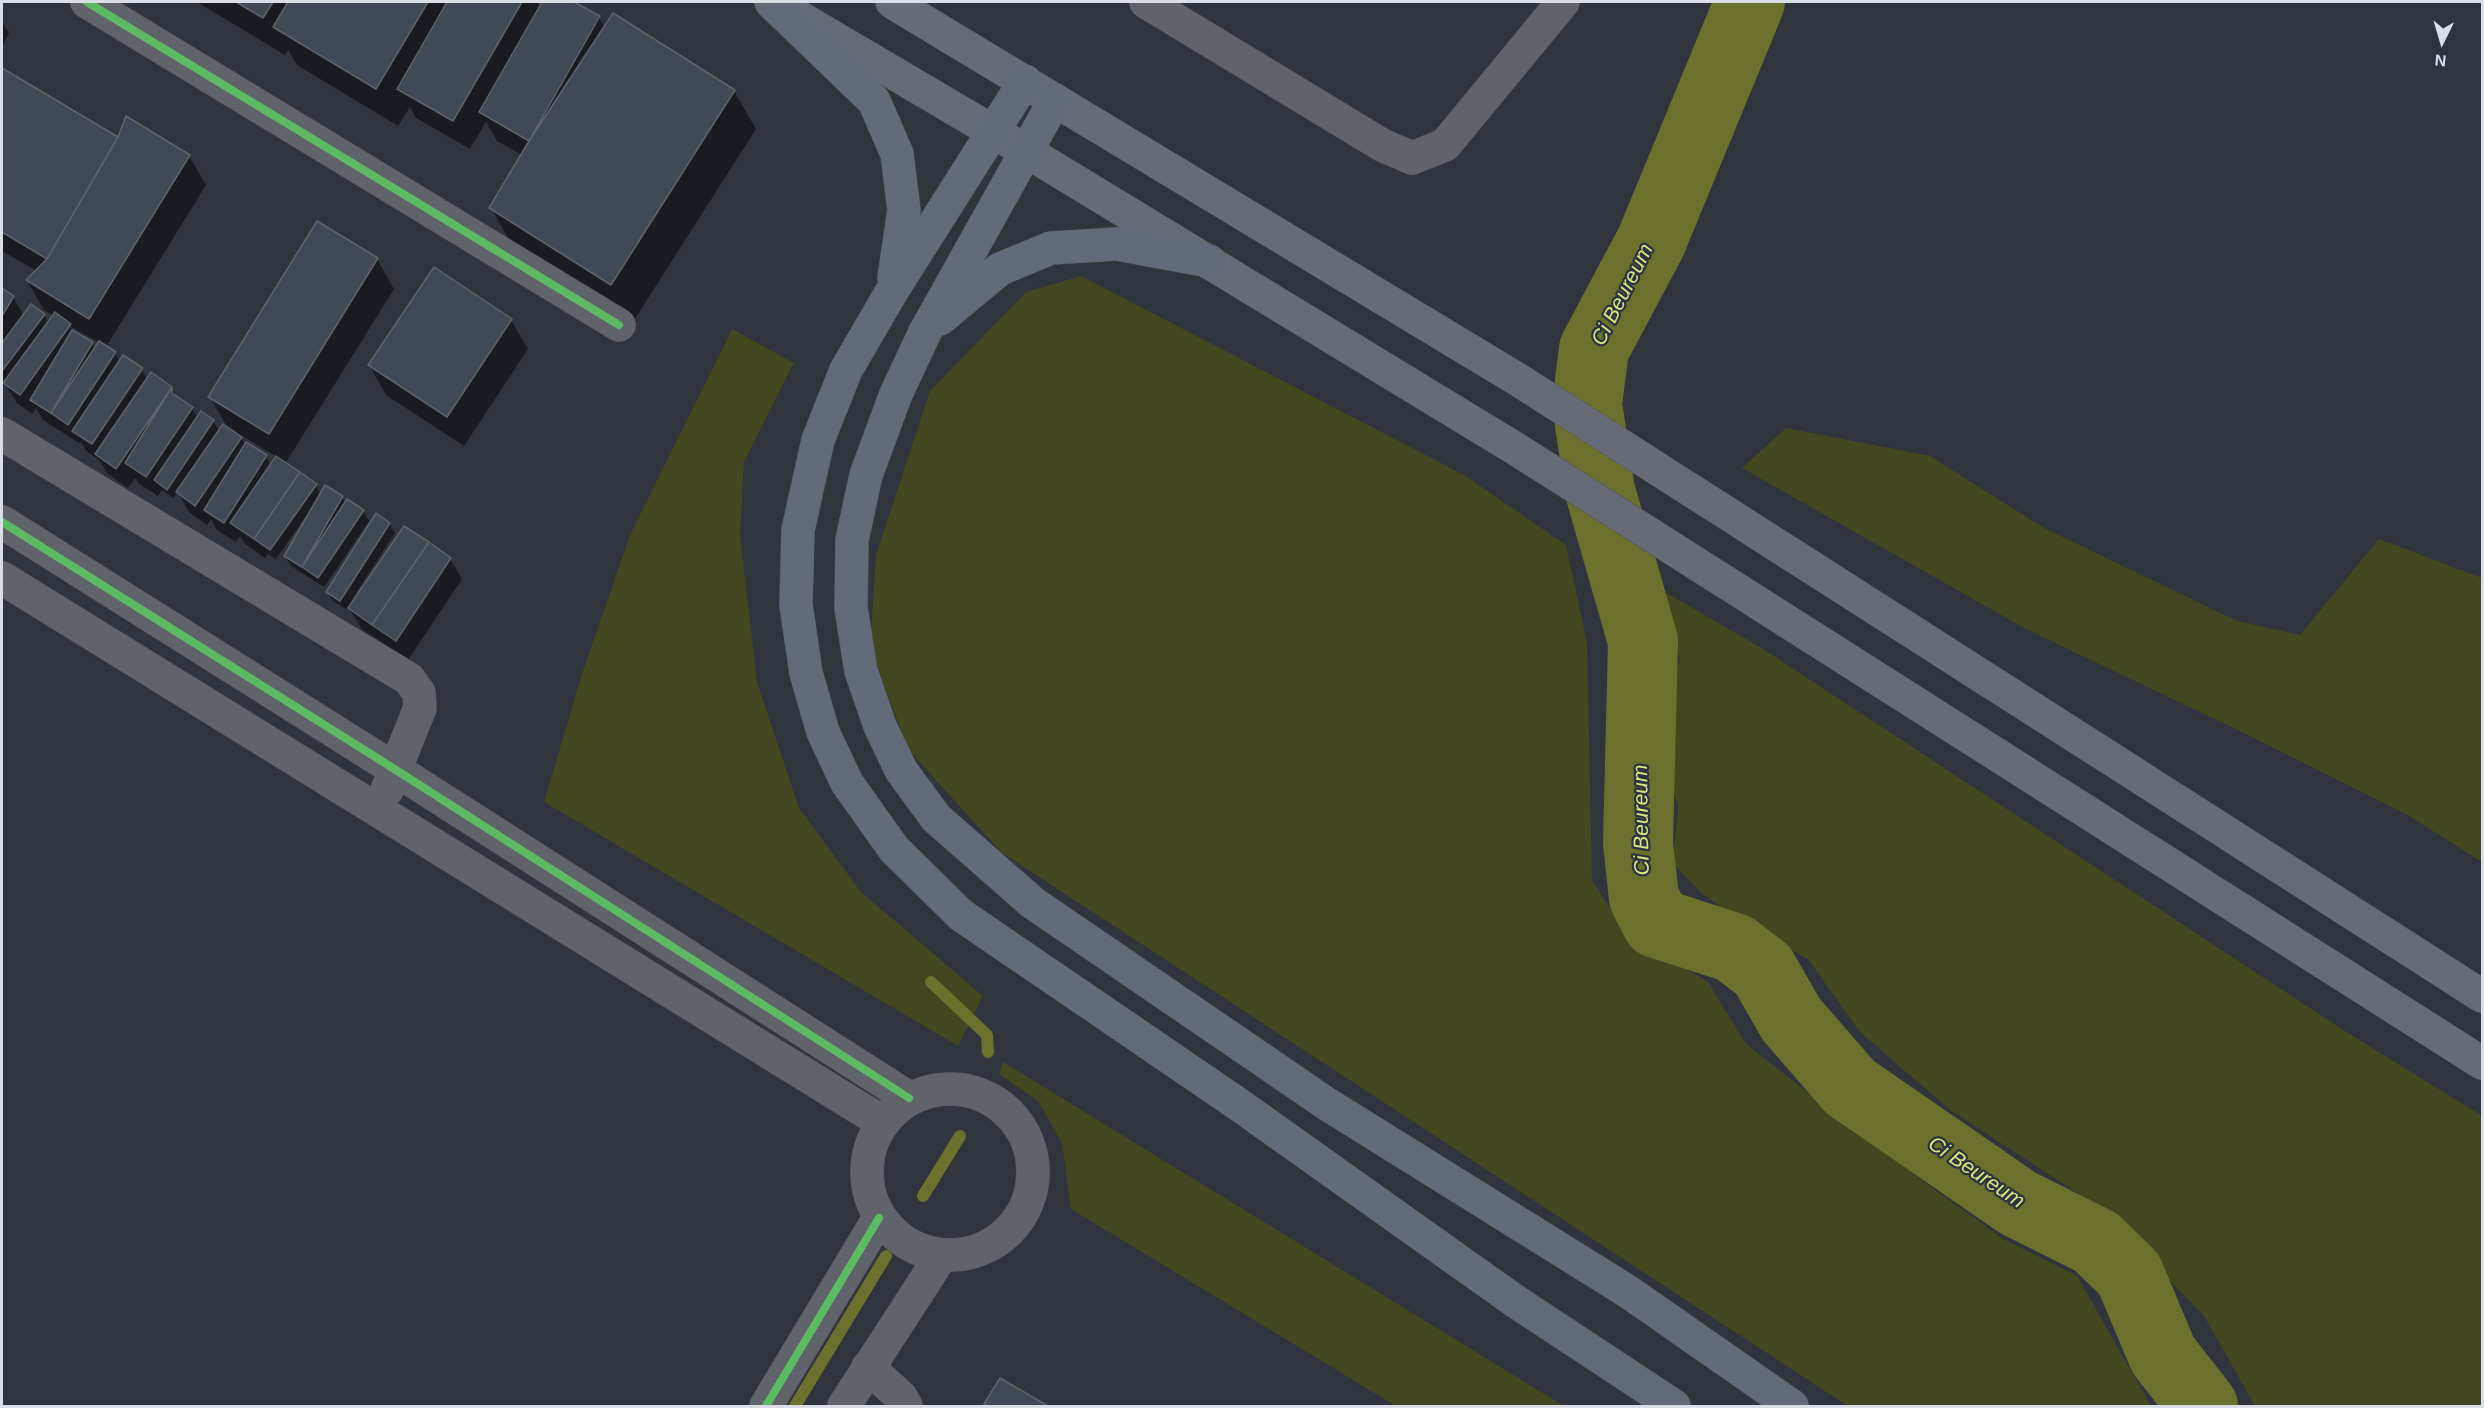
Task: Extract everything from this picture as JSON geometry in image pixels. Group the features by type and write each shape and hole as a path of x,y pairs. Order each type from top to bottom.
{"highway":[{"path":"771,2 874,101 897,154 904,210 892,291"},
{"path":"1025,81 892,291 846,370 818,440 798,530 796,605 806,673 823,732 847,783 894,849 960,915 1235,1101 1515,1301 1674,1407"},
{"path":"1055,100 925,332 896,394 866,476 852,540 851,608 861,670 880,726 901,770 936,818 1034,903 1327,1104 1627,1291 1792,1407"},
{"path":"925,332 1000,269 1051,248 1117,244 1209,261"}],"main road":[{"path":"771,2 1026,151 1516,449 2482,1063"},
{"path":"892,2 1517,379 2482,996"}],"street":[{"path":"87,2 620,325"},
{"path":"1146,2 1382,145 1412,158 1445,145 1563,2"},
{"path":"2,434 409,680 419,693 420,708 379,812"},
{"path":"2,522 396,770 909,1098"},
{"path":"2,578 882,1122"},
{"path":"943,1087 992,1098 1027,1134 1035,1183 1019,1222 984,1250 940,1256 906,1243 879,1218 867,1186 867,1152 882,1122 909,1098 943,1087"},
{"path":"766,1407 879,1218"},
{"path":"844,1407 940,1256"},
{"path":"868,1367 901,1397 906,1407"}],"green space":[{"path":"1081,276 1464,475 1566,545 1587,643 1592,880 1625,932 1708,982 1746,1044 1886,1154 2003,1239 2077,1276 2151,1406 1848,1406 1001,852 908,749 870,647 876,555 930,391 1026,292"},
{"path":"732,329 794,363 744,462 740,535 757,682 799,808 861,892 983,996 958,1046 544,802 582,674 630,535"},
{"path":"1786,428 1930,456 2044,528 2237,621 2300,635 2379,539 2482,578 2482,862 2411,817 2248,735 2026,629 1742,468"},
{"path":"1658,588 1760,647 2345,1031 2482,1116 2482,1406 2255,1406 2204,1316 2100,1208 1949,1109 1860,1032 1808,959 1749,927 1700,892 1673,863 1678,807 1656,728 1680,659"},
{"path":"1003,1062 1564,1406 1396,1406 1071,1209 1062,1143 1038,1101 999,1074"}],"building":[{"path":"236,2 273,2 263,18"},
{"path":"288,2 428,2 376,89 273,27"},
{"path":"447,2 522,2 453,121 397,89"},
{"path":"542,2 574,2 600,16 529,141 479,112"},
{"path":"613,13 735,90 611,285 489,208 529,141"},
{"path":"2,68 118,137 47,259 2,232"},
{"path":"126,116 190,155 89,319 26,280 47,259 118,137"},
{"path":"317,221 378,258 269,434 208,397"},
{"path":"434,267 512,319 447,417 368,365"},
{"path":"2,288 14,296 2,316"},
{"path":"31,304 45,314 2,371 2,343"},
{"path":"55,312 71,324 20,395 3,383"},
{"path":"72,330 93,342 51,413 30,400"},
{"path":"99,341 116,352 68,425 51,413"},
{"path":"123,355 143,368 92,444 72,431"},
{"path":"151,372 172,387 116,469 95,454"},
{"path":"172,387 172,393 193,407 146,477 125,463"},
{"path":"201,411 214,420 167,490 154,480"},
{"path":"223,424 242,437 195,506 176,492"},
{"path":"246,442 267,455 224,523 204,510"},
{"path":"276,456 300,472 254,539 230,523"},
{"path":"300,472 317,484 270,550 254,539"},
{"path":"325,485 343,496 302,567 284,556"},
{"path":"347,499 364,510 318,578 302,567"},
{"path":"376,513 390,523 340,601 326,592"},
{"path":"404,526 429,542 372,625 348,608"},
{"path":"429,542 451,558 396,641 372,625"},
{"path":"1000,1378 1048,1406 988,1406 984,1404"}],"waterway":[{"name":"Ci Beureum","path":"1750,2 1651,242 1594,349 1587,404 1600,491 1643,641 1638,843 1644,898 1657,923 1734,948 1763,970 1791,1019 1850,1087 2018,1203 2096,1242 2129,1274 2163,1355 2203,1406"},
{"path":"931,982 987,1035 988,1052"},
{"path":"923,1196 960,1136"},
{"path":"795,1406 886,1256"}],"cycle path":[{"path":"87,2 619,325"},
{"path":"2,522 396,770 909,1098"},
{"path":"766,1406 879,1218"}]}
